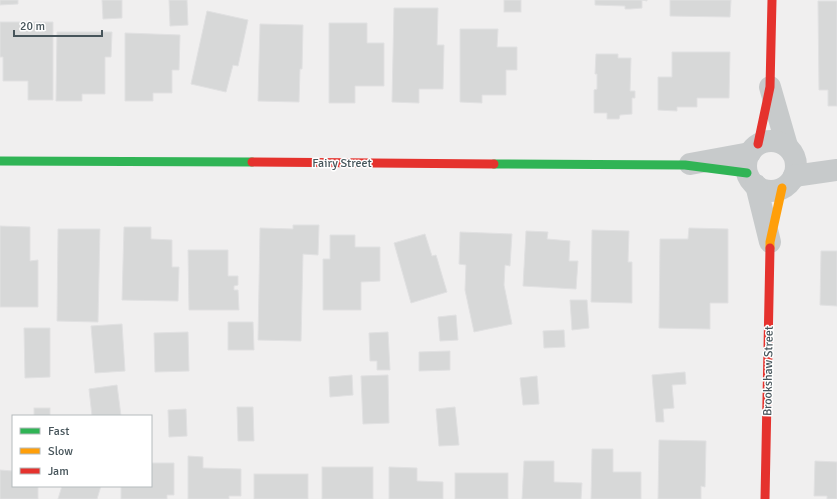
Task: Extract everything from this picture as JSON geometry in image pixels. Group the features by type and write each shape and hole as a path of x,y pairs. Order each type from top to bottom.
{"street":[{"path":"770,87 789,167 775,190 762,189 753,164 770,87 772,0"},
{"name":"Fairy Street","path":"0,161 685,165 753,164 765,142 773,141 789,167"},
{"name":"Brookshaw Street","path":"753,164 770,242"},
{"path":"789,167 837,164"},
{"path":"789,167 837,170"},
{"name":"Brookshaw Street","path":"765,499 770,242 789,167"}],"building":[{"path":"0,0 18,0 18,4 0,5"},
{"path":"102,0 122,0 122,18 103,19"},
{"path":"169,0 187,0 188,25 170,26"},
{"path":"504,0 521,0 521,12 504,12"},
{"path":"595,0 642,0 642,8 625,9 625,6 595,5"},
{"path":"670,0 731,0 730,17 670,16"},
{"path":"818,1 837,1 837,106 828,106 828,90 819,90"},
{"path":"394,8 438,8 437,45 444,45 443,89 419,89 419,103 392,102"},
{"path":"207,11 248,20 238,66 233,65 226,92 191,84"},
{"path":"0,22 53,22 53,100 28,100 28,81 3,81 3,57 0,57"},
{"path":"329,23 367,23 367,43 384,43 384,86 355,86 355,103 329,103"},
{"path":"260,24 303,25 302,69 300,69 299,102 258,101"},
{"path":"460,29 498,29 497,47 517,47 517,70 506,70 506,95 482,95 482,103 460,102"},
{"path":"57,32 112,32 111,57 105,57 105,94 82,94 82,101 56,101"},
{"path":"125,33 180,35 179,70 172,70 172,93 153,93 153,101 125,101"},
{"path":"672,52 730,52 729,98 697,98 697,107 677,107 677,111 658,110 658,77 672,77"},
{"path":"596,54 618,54 618,58 631,58 630,91 635,91 635,98 632,98 632,114 620,115 619,119 607,119 607,113 594,113 594,90 597,89 597,74 595,74"},
{"path":"293,225 319,225 318,255 303,254 301,341 258,340 260,228 293,229"},
{"path":"0,226 30,227 30,261 38,260 38,307 0,307"},
{"path":"124,227 151,227 151,239 172,240 172,267 179,267 178,301 122,300"},
{"path":"689,228 728,229 728,303 710,303 710,329 659,328 660,239 688,239"},
{"path":"58,229 100,229 98,322 57,321"},
{"path":"592,230 629,231 628,262 632,262 632,303 591,302"},
{"path":"526,231 548,232 547,239 570,241 569,261 578,261 576,289 523,286"},
{"path":"460,232 512,234 510,266 505,265 504,285 512,324 474,332 465,290 466,265 459,264"},
{"path":"425,234 432,256 436,255 447,292 411,303 394,243"},
{"path":"330,235 355,235 355,247 380,247 380,281 361,282 361,310 323,310 323,259 330,259"},
{"path":"188,250 228,250 228,276 238,276 238,285 234,286 234,290 238,290 239,310 189,310"},
{"path":"821,251 837,251 837,306 820,305"},
{"path":"570,300 587,300 589,328 572,330"},
{"path":"456,315 458,340 440,341 438,317"},
{"path":"228,322 253,322 254,350 228,350"},
{"path":"122,324 125,371 95,373 91,326"},
{"path":"24,328 50,328 50,377 25,378"},
{"path":"564,330 565,347 544,348 543,331"},
{"path":"188,332 189,371 155,372 154,333"},
{"path":"388,332 390,370 377,370 377,361 370,361 369,333"},
{"path":"450,351 450,370 419,371 419,352"},
{"path":"685,372 686,384 672,385 674,408 663,409 664,422 656,422 652,375"},
{"path":"352,375 353,395 330,397 329,377"},
{"path":"388,375 389,423 363,424 361,376"},
{"path":"537,376 539,404 523,405 520,378"},
{"path":"117,385 121,415 92,415 89,389"},
{"path":"237,407 253,407 254,441 238,441"},
{"path":"455,407 459,445 439,446 436,409"},
{"path":"34,408 50,408 50,415 34,415"},
{"path":"186,409 187,436 169,437 168,410"},
{"path":"659,440 706,441 705,487 701,486 701,499 658,499"},
{"path":"592,449 613,449 613,472 641,472 641,499 591,499"},
{"path":"188,456 203,457 203,468 241,469 241,496 229,496 229,499 188,499"},
{"path":"524,461 554,461 554,482 582,483 581,499 522,499"},
{"path":"815,461 837,462 837,499 827,499 827,496 814,496"},
{"path":"152,463 174,463 174,495 167,495 167,499 121,499 121,487 152,487"},
{"path":"322,467 373,467 373,499 322,499"},
{"path":"389,467 417,468 417,481 443,482 443,499 389,499"},
{"path":"0,470 12,471 12,487 38,487 38,499 0,499"},
{"path":"455,473 508,473 508,499 455,499"},
{"path":"254,474 308,474 308,499 254,499"},
{"path":"62,487 101,487 97,499 58,499"}],"traffic: fast":[{"path":"0,161 252,162"},
{"path":"494,164 685,165 747,173"}],"traffic: slow":[{"path":"770,248 782,188"}],"traffic: jam":[{"path":"758,144 770,87 772,0"},
{"path":"252,162 494,164"},
{"path":"765,499 770,248"}]}
